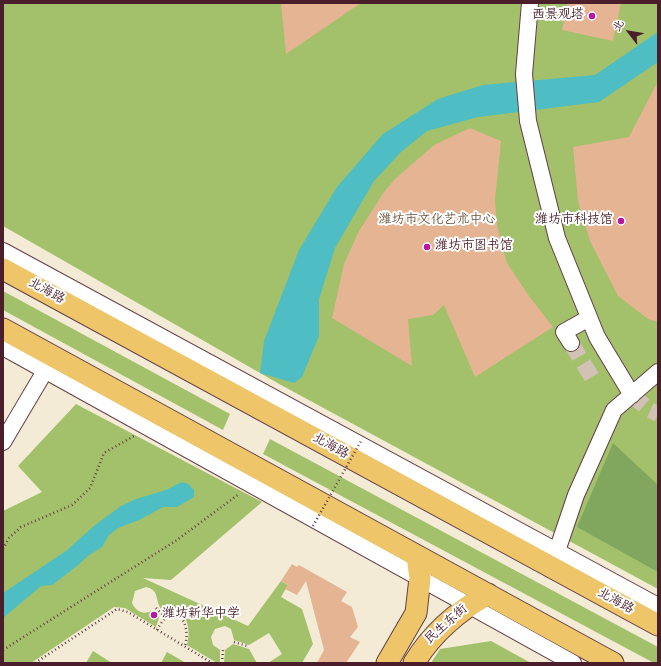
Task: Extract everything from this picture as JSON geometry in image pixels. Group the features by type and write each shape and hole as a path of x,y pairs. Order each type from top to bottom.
{"main road":[{"name":"北海路","path":"3,269 613,591 658,625"},
{"path":"3,329 155,422 417,556 613,663"},
{"name":"民生东街","path":"387,663 416,612 420,578 417,556"},
{"name":"民生东街","path":"414,663 423,647 438,630 468,605 488,594"}],"street":[{"path":"530,3 524,74 528,121 557,238 597,337 632,395"},
{"name":"北海路","path":"3,251 557,551 613,591 658,606"},
{"path":"570,343 564,332 589,318"},
{"path":"3,347 45,371 155,422 420,578 573,663"},
{"path":"3,442 45,371"},
{"path":"557,551 576,494 614,410 658,372"}],"path":[{"path":"3,549 9,538 21,527 72,505 90,488 104,453 155,422"},
{"path":"313,526 361,441"},
{"path":"3,650 177,540 239,494"},
{"path":"156,608 165,617"},
{"path":"35,663 117,609 128,612 212,663"},
{"path":"157,630 165,617 175,614 183,618 187,630 185,646"},
{"path":"234,642 247,646"},
{"path":"222,663 223,650"}],"green space":[{"name":"潍坊市文化艺术中心","path":"3,3 658,3 658,589 281,385 3,226"},
{"path":"3,291 230,414 223,430 3,310"},
{"path":"76,404 262,502 171,580 143,578 248,626 281,581 288,585 281,597 302,609 313,644 302,663 268,663 282,654 269,633 249,645 234,640 231,629 225,626 215,629 211,637 213,645 220,650 220,663 217,663 187,645 188,628 182,613 174,610 163,611 160,608 154,591 146,587 135,591 132,603 136,609 141,612 144,613 154,610 157,612 159,618 156,627 125,608 114,607 31,663 3,663 3,511 42,492 18,466"},
{"path":"270,439 658,647 658,663 654,663 263,454"},
{"path":"613,443 658,485 658,572 577,527"},
{"path":"491,641 531,663 431,663 440,649"},
{"path":"233,644 249,649 257,663 224,663 225,650"},
{"path":"93,651 112,663 86,663"},
{"path":"167,652 186,663 161,663"}],"water":[{"path":"658,32 658,62 599,102 478,117 427,131 401,152 374,181 335,248 319,299 319,336 302,377 294,383 260,373 264,341 299,250 337,187 383,134 438,99 483,85 595,75"},
{"path":"182,482 188,484 194,490 194,497 177,507 163,507 139,520 118,528 109,535 102,547 88,556 52,585 41,586 3,618 3,593 66,551 94,526 121,506 136,499 166,490"}],"building":[{"path":"281,3 361,3 286,54"},
{"name":"西景观塔","path":"568,3 621,3 613,41 562,30"},
{"name":"潍坊市科技馆","path":"658,81 658,322 648,319 618,296 590,241 578,201 573,147 629,137"},
{"name":"潍坊市图书馆","path":"470,128 501,141 495,200 497,225 507,263 529,296 553,327 475,377 444,305 433,315 408,319 412,366 332,318 344,264 359,231 384,192 395,179 434,145"},
{"path":"292,564 297,567 299,565 347,592 341,601 352,607 358,627 350,637 360,642 346,663 317,663 324,650 306,581 297,595 285,589 288,585 281,581"}],"tunnel":[{"path":"571,343 596,384"},
{"path":"632,395 649,410 658,414"}],"place":[{"name":"西景观塔","path":"592,16"},
{"name":"潍坊市科技馆","path":"621,221"},
{"name":"潍坊市图书馆","path":"427,247"},
{"name":"潍坊新华中学","path":"154,615"}]}
